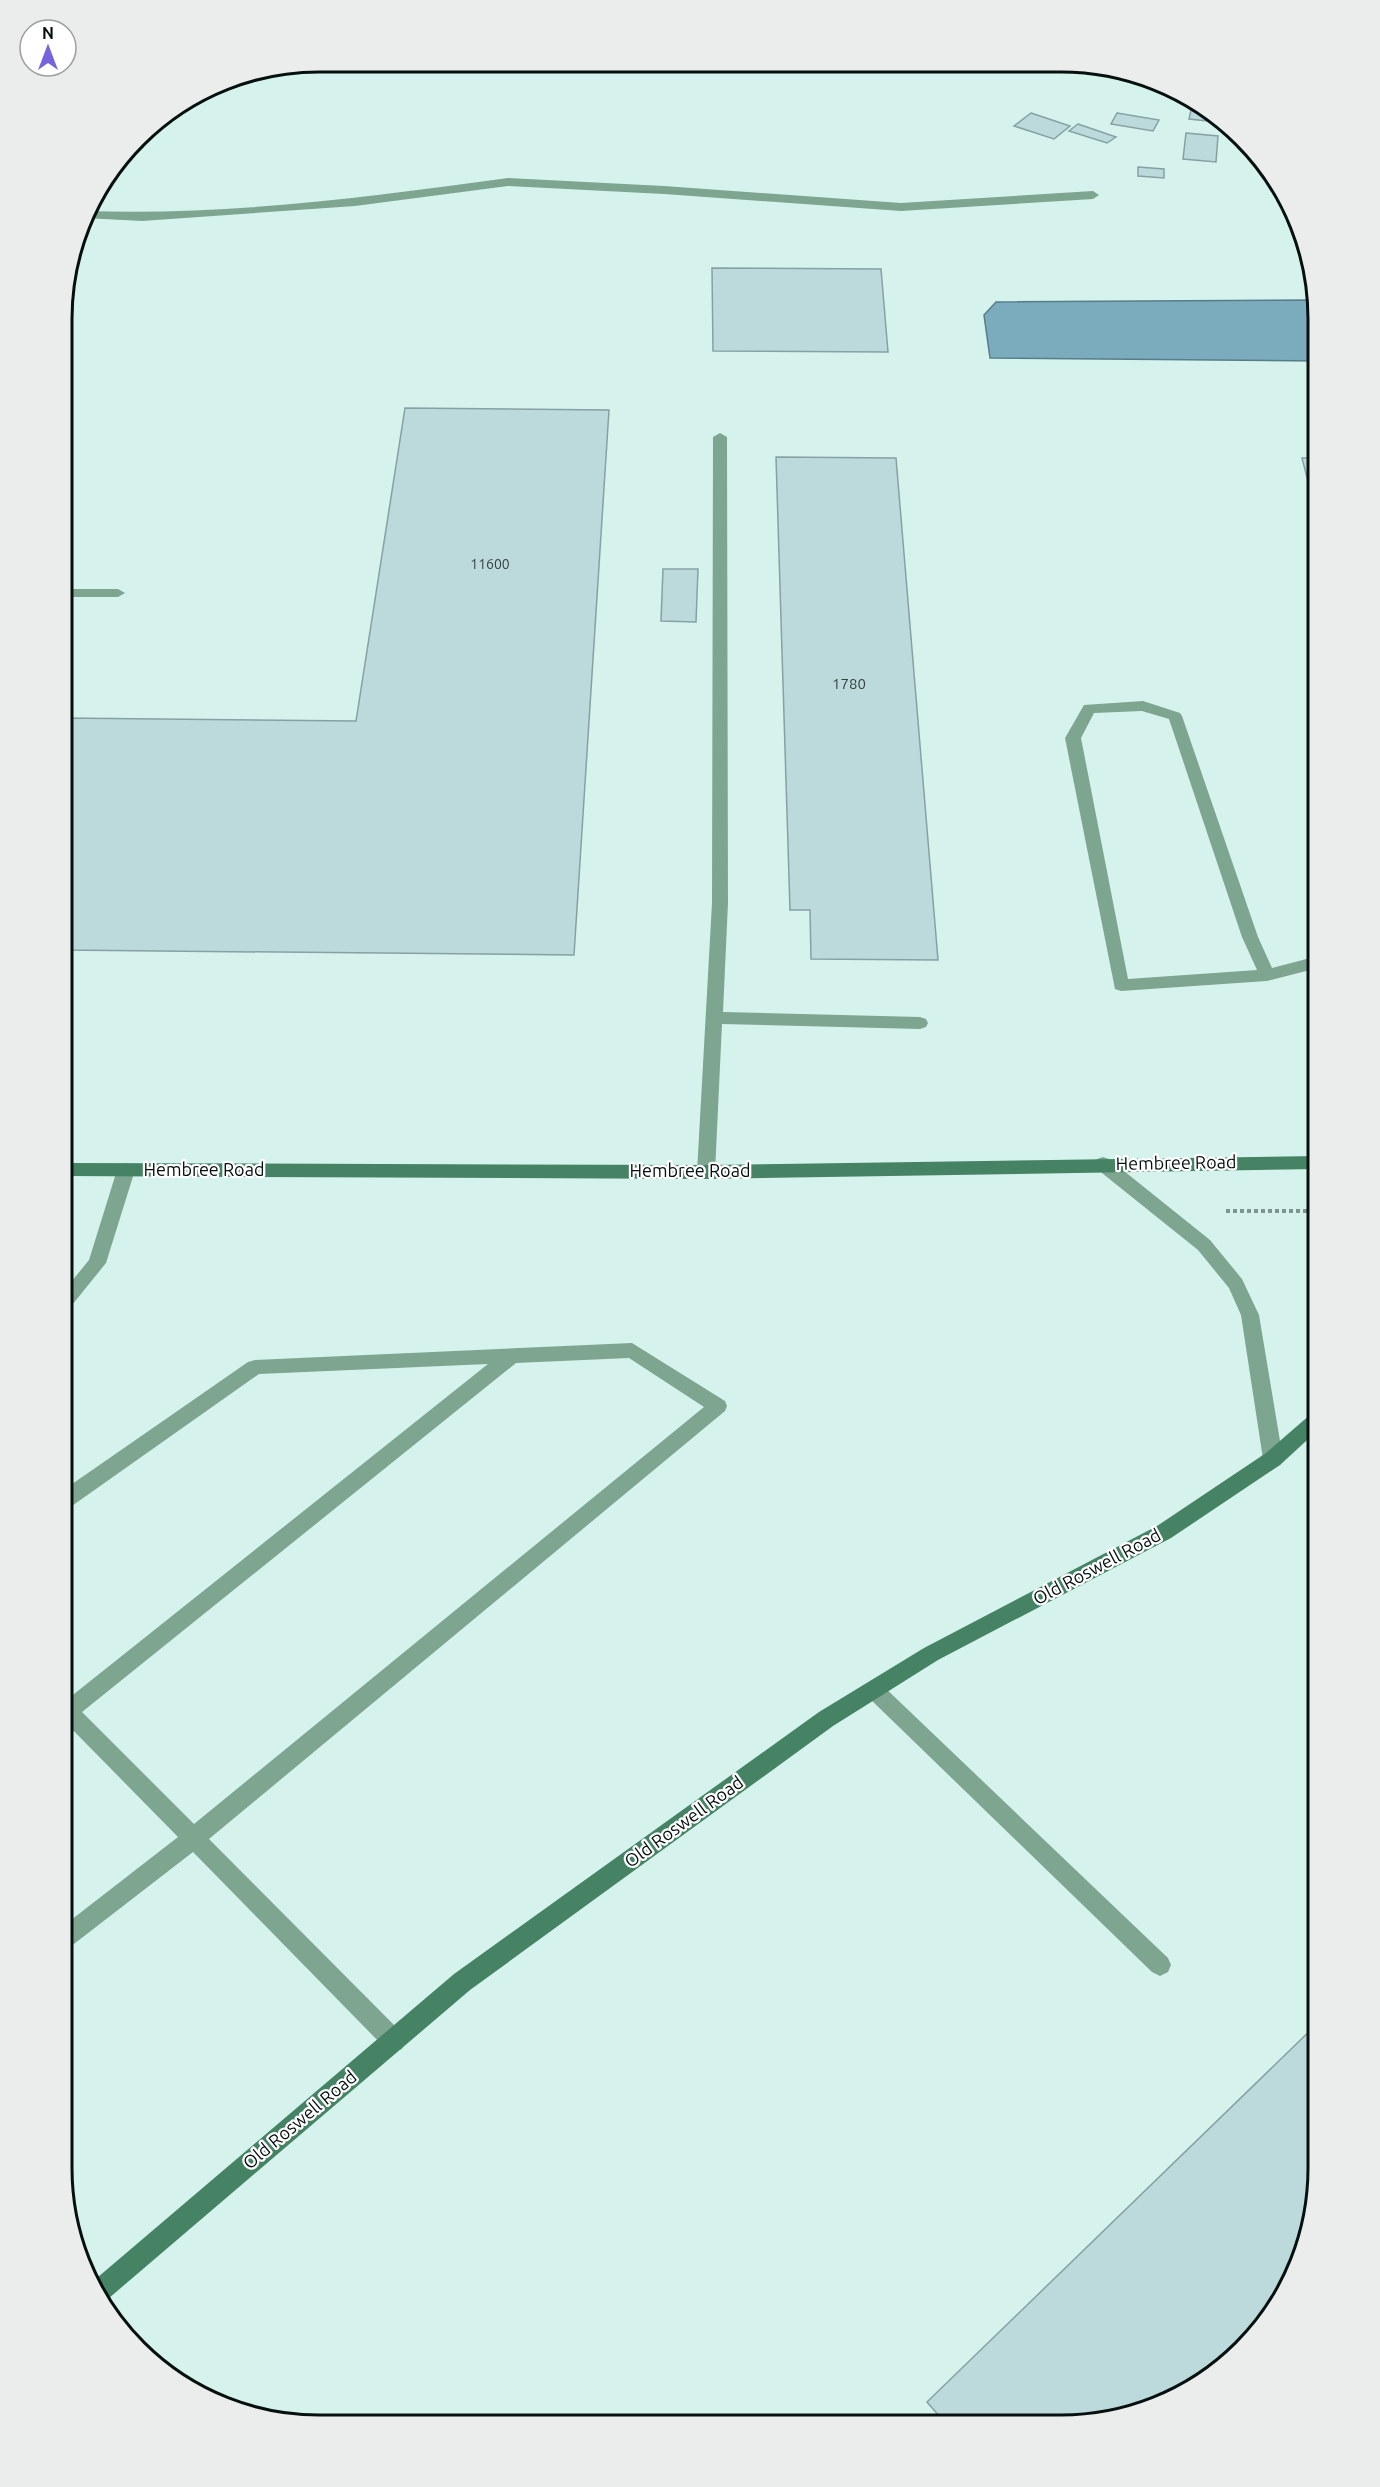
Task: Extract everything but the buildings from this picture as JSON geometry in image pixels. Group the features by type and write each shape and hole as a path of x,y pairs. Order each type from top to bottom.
{"street":[{"path":"95,215 142,217 343,203 508,183 664,189 901,207 1093,195"},
{"path":"706,1172 720,903 720,437"},
{"path":"72,593 118,593"},
{"path":"1267,975 1250,937 1175,716 1143,706 1089,708 1073,738 1121,985 1267,975 1308,965"},
{"path":"714,1018 920,1023"},
{"name":"Hembree Road","path":"72,1170 706,1172 1308,1162"},
{"path":"1103,1164 1204,1245 1236,1284 1250,1315 1273,1459"},
{"path":"72,1294 97,1263 126,1170"},
{"path":"72,1495 255,1366 632,1350 718,1406 194,1838 72,1932"},
{"path":"72,1702 512,1355"},
{"name":"Old Roswell Road","path":"104,2288 472,1976 826,1719 931,1654 1164,1532 1273,1459 1308,1428"},
{"path":"874,1690 1160,1965"},
{"path":"72,1715 394,2041"}],"path":[{"path":"1220,1210 1308,1210"}],"water":[{"path":"1307,300 1308,361 990,358 984,315 996,302"}]}
